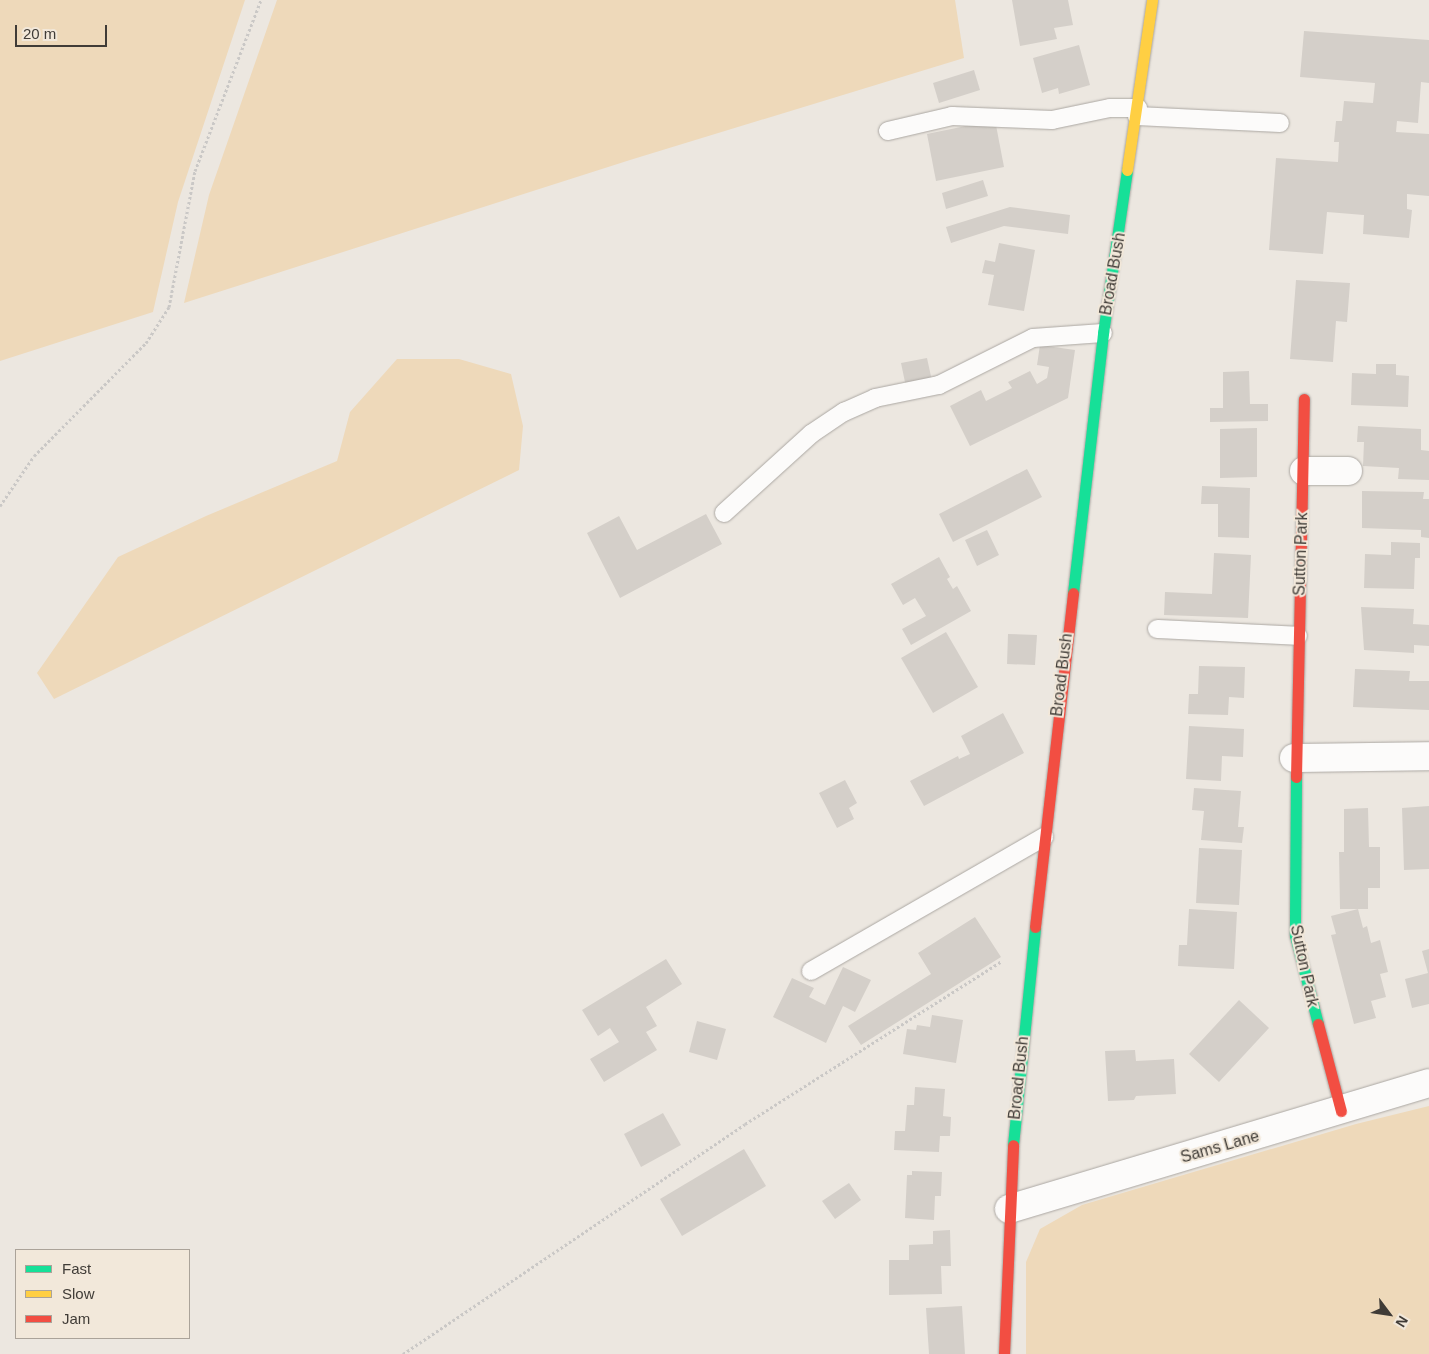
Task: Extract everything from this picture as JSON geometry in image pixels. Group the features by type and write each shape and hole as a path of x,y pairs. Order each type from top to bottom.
{"main road":[{"name":"Broad Bush","path":"1004,1354 1013,1137 1044,837 1103,333 1138,112 1152,0"},
{"name":"Sutton Park","path":"1304,399 1304,471 1294,758 1295,935 1341,1111"}],"street":[{"path":"1304,471 1348,471"},
{"path":"1294,758 1429,756"},
{"name":"Sams Lane","path":"1009,1209 1341,1111 1429,1083"}],"lane":[{"path":"888,131 952,116 1052,120 1110,108 1138,112 1280,123"},
{"path":"724,512 811,434 844,412 875,398 939,386 1033,338 1103,333"},
{"path":"1157,629 1298,636"},
{"path":"811,971 1044,837"}],"path":[{"path":"0,506 34,456 146,343 169,307 195,171 261,0"},
{"path":"403,1354 849,1056 986,969 1032,948"}],"shaded area":[{"path":"0,0 245,0 178,202 153,312 0,361"},
{"path":"277,0 955,0 964,58 630,160 184,303 209,195"},
{"path":"397,359 459,359 511,374 523,426 519,470 54,699 37,673 118,557 206,516 337,461 350,412"},
{"path":"1429,1106 1429,1354 1026,1354 1026,1262 1040,1229 1082,1205 1356,1124"}],"building":[{"path":"1012,0 1068,0 1073,25 1054,28 1057,39 1020,46"},
{"path":"1304,31 1429,40 1429,83 1421,82 1418,123 1397,121 1396,132 1429,134 1429,196 1407,194 1407,209 1412,210 1409,238 1363,234 1364,215 1327,212 1323,254 1269,250 1276,158 1338,162 1339,142 1334,142 1336,121 1342,121 1344,101 1373,103 1375,83 1300,77"},
{"path":"1079,45 1090,85 1059,94 1058,88 1042,93 1033,58"},
{"path":"974,70 980,90 939,103 933,83"},
{"path":"995,120 1004,167 936,181 927,134"},
{"path":"983,180 988,196 946,209 942,193"},
{"path":"1010,207 1070,215 1068,234 1004,226 951,243 946,227"},
{"path":"999,243 1035,250 1024,311 988,305 994,275 982,273 985,260 995,262"},
{"path":"1296,280 1350,283 1347,322 1336,321 1333,362 1290,359"},
{"path":"1040,345 1075,350 1068,398 970,446 950,406 981,390 986,401 1012,388 1008,382 1030,371 1037,384 1047,378 1049,367 1037,365"},
{"path":"927,358 932,381 906,387 901,363"},
{"path":"1376,364 1396,364 1396,375 1409,376 1408,407 1351,405 1352,373 1376,374"},
{"path":"1249,371 1250,404 1268,404 1268,421 1210,422 1210,408 1223,408 1223,372"},
{"path":"1358,426 1421,429 1421,450 1429,451 1429,480 1398,479 1399,468 1363,466 1364,442 1357,442"},
{"path":"1257,428 1257,477 1220,478 1220,429"},
{"path":"1027,469 1042,497 953,542 939,514"},
{"path":"1202,486 1250,488 1249,538 1218,537 1218,504 1201,504"},
{"path":"1362,491 1424,492 1423,499 1429,499 1429,538 1421,537 1421,530 1362,528"},
{"path":"706,514 722,544 620,598 587,533 619,516 637,550"},
{"path":"987,530 999,555 977,566 965,540"},
{"path":"1391,542 1420,543 1420,558 1415,558 1414,589 1364,588 1365,554 1391,555"},
{"path":"1214,553 1251,555 1248,618 1164,615 1165,592 1212,594"},
{"path":"939,557 950,577 947,579 953,589 957,586 971,611 911,645 902,629 926,616 915,598 903,605 891,584"},
{"path":"1361,607 1414,609 1413,624 1429,625 1429,646 1414,645 1414,653 1364,650"},
{"path":"946,632 978,687 933,713 901,658"},
{"path":"1008,634 1037,635 1035,665 1007,664"},
{"path":"1199,666 1245,667 1244,698 1229,697 1228,715 1188,714 1189,694 1198,694"},
{"path":"1355,669 1410,671 1409,681 1429,681 1429,710 1353,707"},
{"path":"1003,713 1024,753 924,806 910,781 958,756 959,759 970,754 961,736"},
{"path":"1189,726 1244,729 1243,757 1222,756 1221,781 1186,779"},
{"path":"845,780 857,803 849,808 854,819 837,828 819,793"},
{"path":"1194,788 1241,791 1238,827 1244,827 1242,843 1201,840 1204,811 1192,810"},
{"path":"1429,806 1429,869 1404,870 1402,808"},
{"path":"1368,808 1369,847 1380,847 1380,888 1368,888 1368,909 1340,909 1339,852 1344,852 1344,809"},
{"path":"1199,848 1242,850 1239,905 1196,903"},
{"path":"1189,909 1237,912 1234,969 1178,966 1179,945 1187,945"},
{"path":"1358,909 1363,928 1367,926 1371,943 1380,940 1388,972 1380,974 1386,997 1371,1001 1376,1018 1354,1024 1331,935 1336,934 1331,916"},
{"path":"975,917 1001,957 861,1045 848,1026 931,974 918,953"},
{"path":"1429,949 1429,1004 1412,1008 1405,979 1428,973 1422,951"},
{"path":"666,959 682,984 646,1007 657,1026 646,1032 657,1050 604,1082 590,1059 619,1042 610,1028 598,1036 582,1010"},
{"path":"843,967 871,980 855,1012 843,1006 826,1043 773,1017 792,978 814,988 809,997 825,1005"},
{"path":"1239,1000 1269,1028 1219,1082 1189,1054"},
{"path":"932,1015 963,1020 956,1063 903,1054 907,1029 916,1030 917,1025 930,1027"},
{"path":"697,1021 726,1029 717,1060 689,1052"},
{"path":"1135,1050 1136,1061 1174,1059 1176,1094 1136,1096 1134,1100 1108,1101 1105,1051"},
{"path":"915,1087 945,1089 943,1116 951,1117 950,1136 940,1136 939,1152 894,1150 895,1131 905,1131 907,1105 914,1105"},
{"path":"663,1113 681,1145 641,1167 624,1134"},
{"path":"744,1149 766,1186 682,1236 660,1199"},
{"path":"912,1171 942,1172 941,1196 935,1196 934,1220 905,1218 907,1175 912,1175"},
{"path":"849,1183 861,1200 835,1219 822,1201"},
{"path":"950,1230 951,1266 941,1266 942,1294 889,1295 889,1260 909,1260 909,1245 933,1244 933,1231"},
{"path":"962,1306 965,1354 929,1354 926,1308"}],"traffic: fast":[{"path":"1073,593 1103,333 1127,170"},
{"path":"1296,777 1295,935 1318,1024"},
{"path":"1013,1145 1035,927"}],"traffic: slow":[{"path":"1127,170 1152,0"}],"traffic: jam":[{"path":"1296,777 1304,399"},
{"path":"1035,927 1073,593"},
{"path":"1318,1024 1341,1111"},
{"path":"1004,1354 1013,1145"}]}
